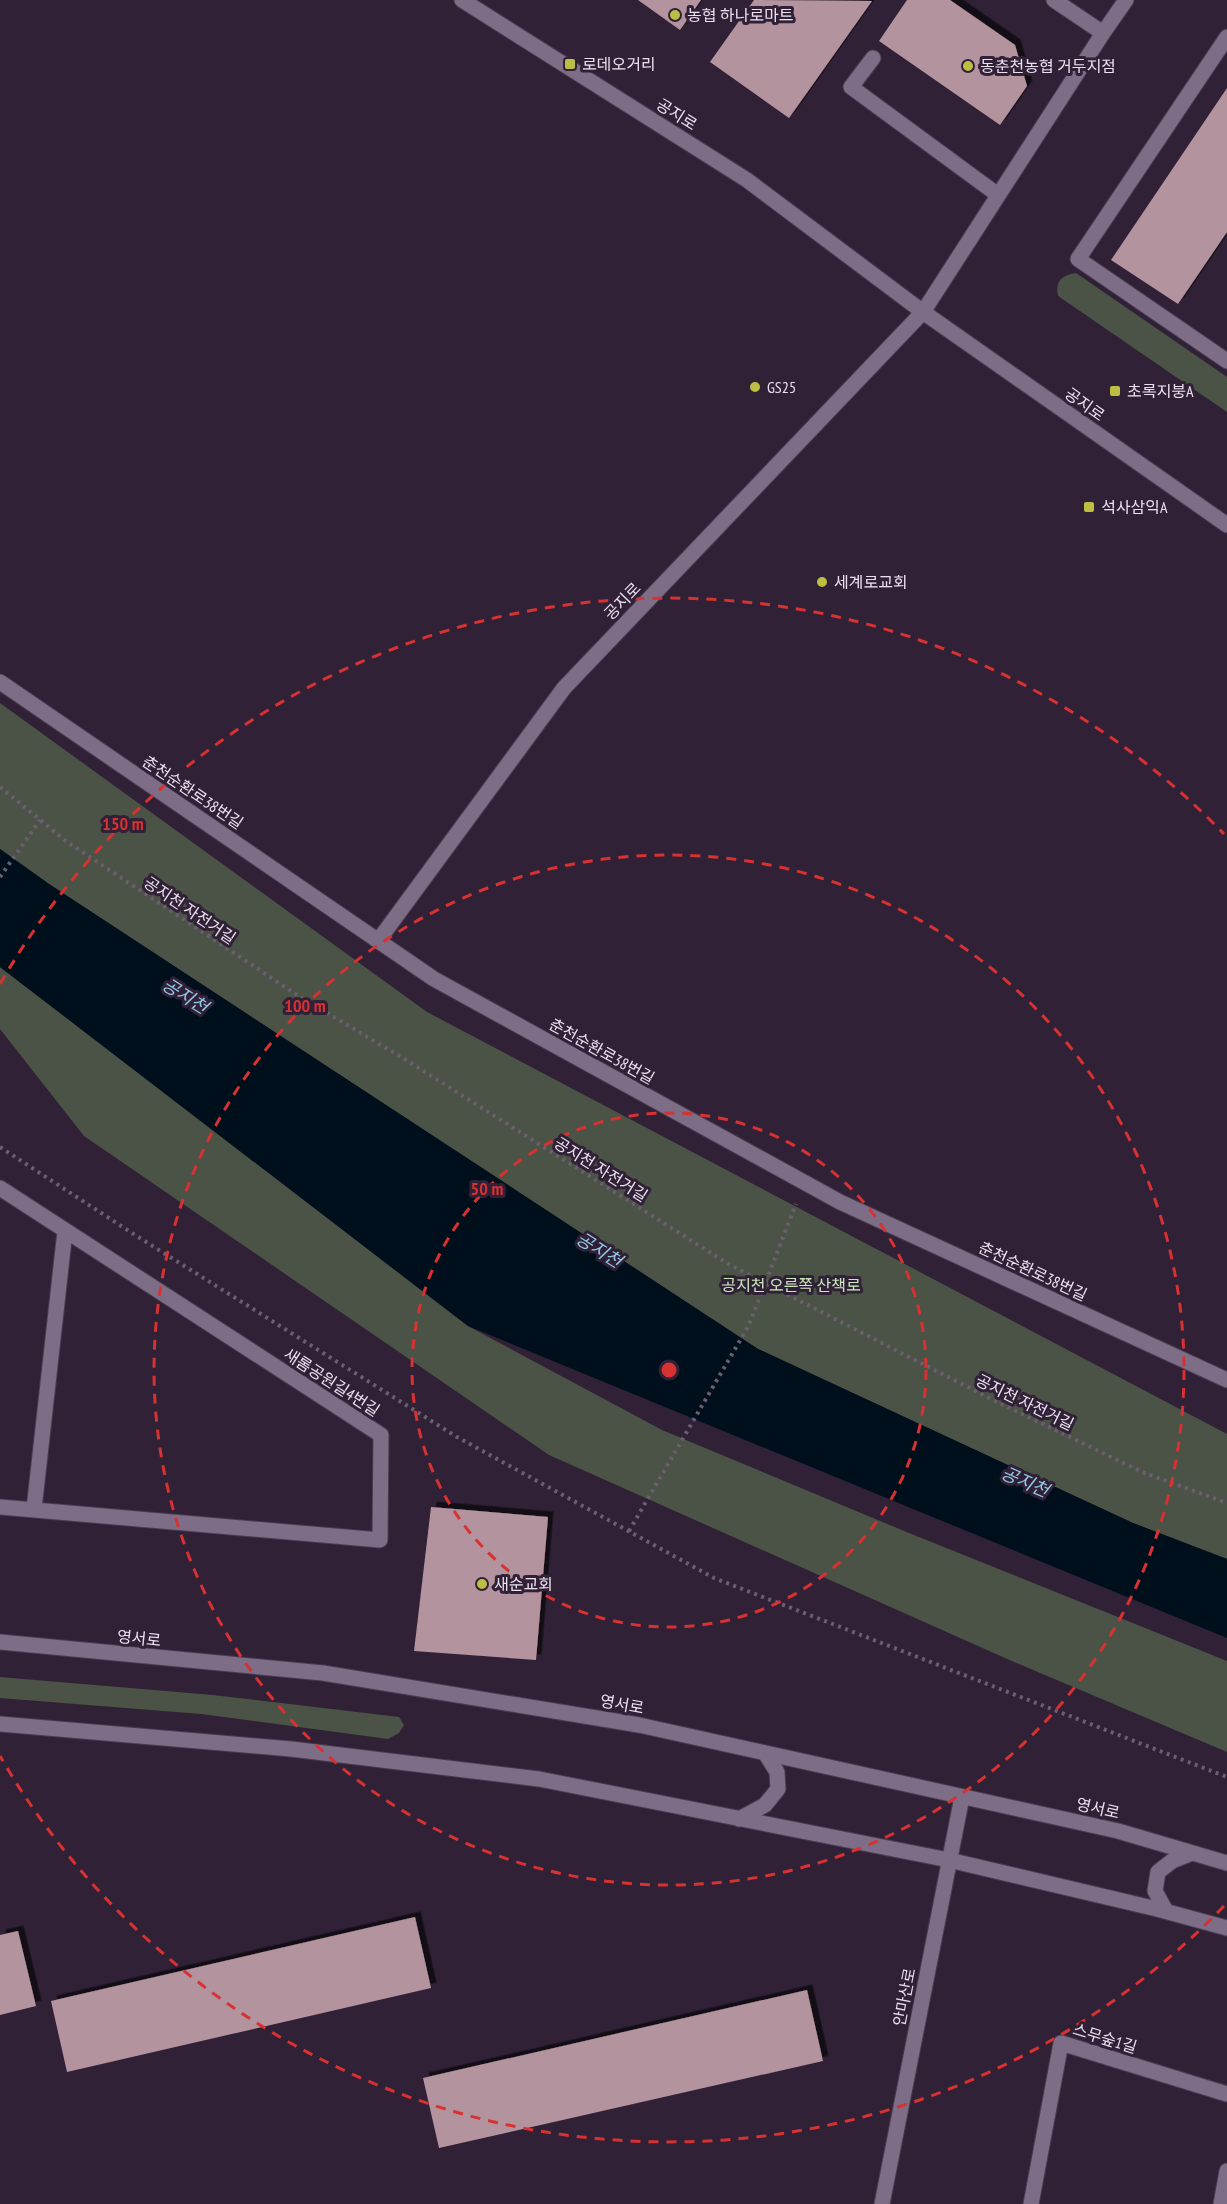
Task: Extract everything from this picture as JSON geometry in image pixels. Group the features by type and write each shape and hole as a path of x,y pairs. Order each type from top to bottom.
{"street":[{"name":"공지로","path":"462,0 747,180 923,312 1227,525"},
{"path":"1054,0 1103,33"},
{"name":"공지로","path":"378,941 564,688 923,312 1126,0"},
{"path":"1227,37 1078,259 1227,361"},
{"path":"873,58 851,87 998,195"},
{"name":"춘천순환로38번길","path":"0,682 434,979 840,1202 1227,1380"},
{"name":"새롬공원길4번길","path":"0,1188 381,1435 380,1540 0,1507"},
{"path":"34,1509 65,1231"},
{"name":"영서로","path":"0,1642 323,1673 639,1725 1118,1831 1227,1863"},
{"path":"0,1724 291,1749 539,1779 949,1860 1166,1911 1227,1928"},
{"path":"739,1818 765,1805 778,1789 777,1772 765,1753"},
{"name":"안마산로","path":"882,2204 962,1797"},
{"path":"1166,1911 1155,1891 1158,1872 1173,1861 1192,1852"},
{"name":"스무숲1길","path":"1031,2204 1061,2043 1227,2094"},
{"path":"1221,2204 1227,2171"}],"path":[{"name":"공지천 자전거길","path":"0,787 66,841 294,993 405,1060 730,1265 987,1397 1142,1472 1227,1503"},
{"path":"0,877 40,820"},
{"path":"0,1147 135,1235 457,1437 714,1578 1227,1777"},
{"path":"629,1531 749,1325 764,1282 798,1201"}],"green space":[{"path":"1076,273 1227,377 1227,412 1058,296 1057,287 1060,280 1066,275"},
{"name":"공지천 오른쪽 산책로","path":"0,703 427,1012 1227,1434 1227,1559 1133,1523 758,1349 49,884 0,849"},
{"path":"0,967 468,1326 662,1430 909,1533 1227,1661 1227,1752 1014,1662 549,1455 84,1136 0,1029"},
{"path":"0,1677 213,1695 399,1717 404,1725 399,1733 388,1739 201,1714 0,1698"}],"water":[{"name":"공지천","path":"0,849 49,884 758,1349 1133,1523 1227,1559 1227,1638 468,1326 0,967"}],"building":[{"name":"농협 하나로마트","path":"638,0 701,0 680,30"},
{"path":"754,0 872,1 789,118 710,62"},
{"name":"동춘천농협 거두지점","path":"907,0 950,0 1015,45 1027,86 1000,125 879,41"},
{"path":"1227,88 1227,232 1178,304 1111,260"},
{"name":"새순교회","path":"431,1507 548,1517 536,1660 414,1651"},
{"path":"415,1917 431,1988 67,2072 51,2001"},
{"path":"18,1931 36,2006 0,2015 0,1935"},
{"path":"807,1990 823,2061 439,2148 423,2078"}],"place":[{"name":"농협 하나로마트","path":"675,15"},
{"name":"로데오거리","path":"570,64"},
{"name":"동춘천농협 거두지점","path":"968,66"},
{"name":"GS25","path":"755,387"},
{"name":"초록지붕A","path":"1115,391"},
{"name":"석사삼익A","path":"1089,507"},
{"name":"세계로교회","path":"822,582"},
{"name":"새순교회","path":"482,1584"}]}
